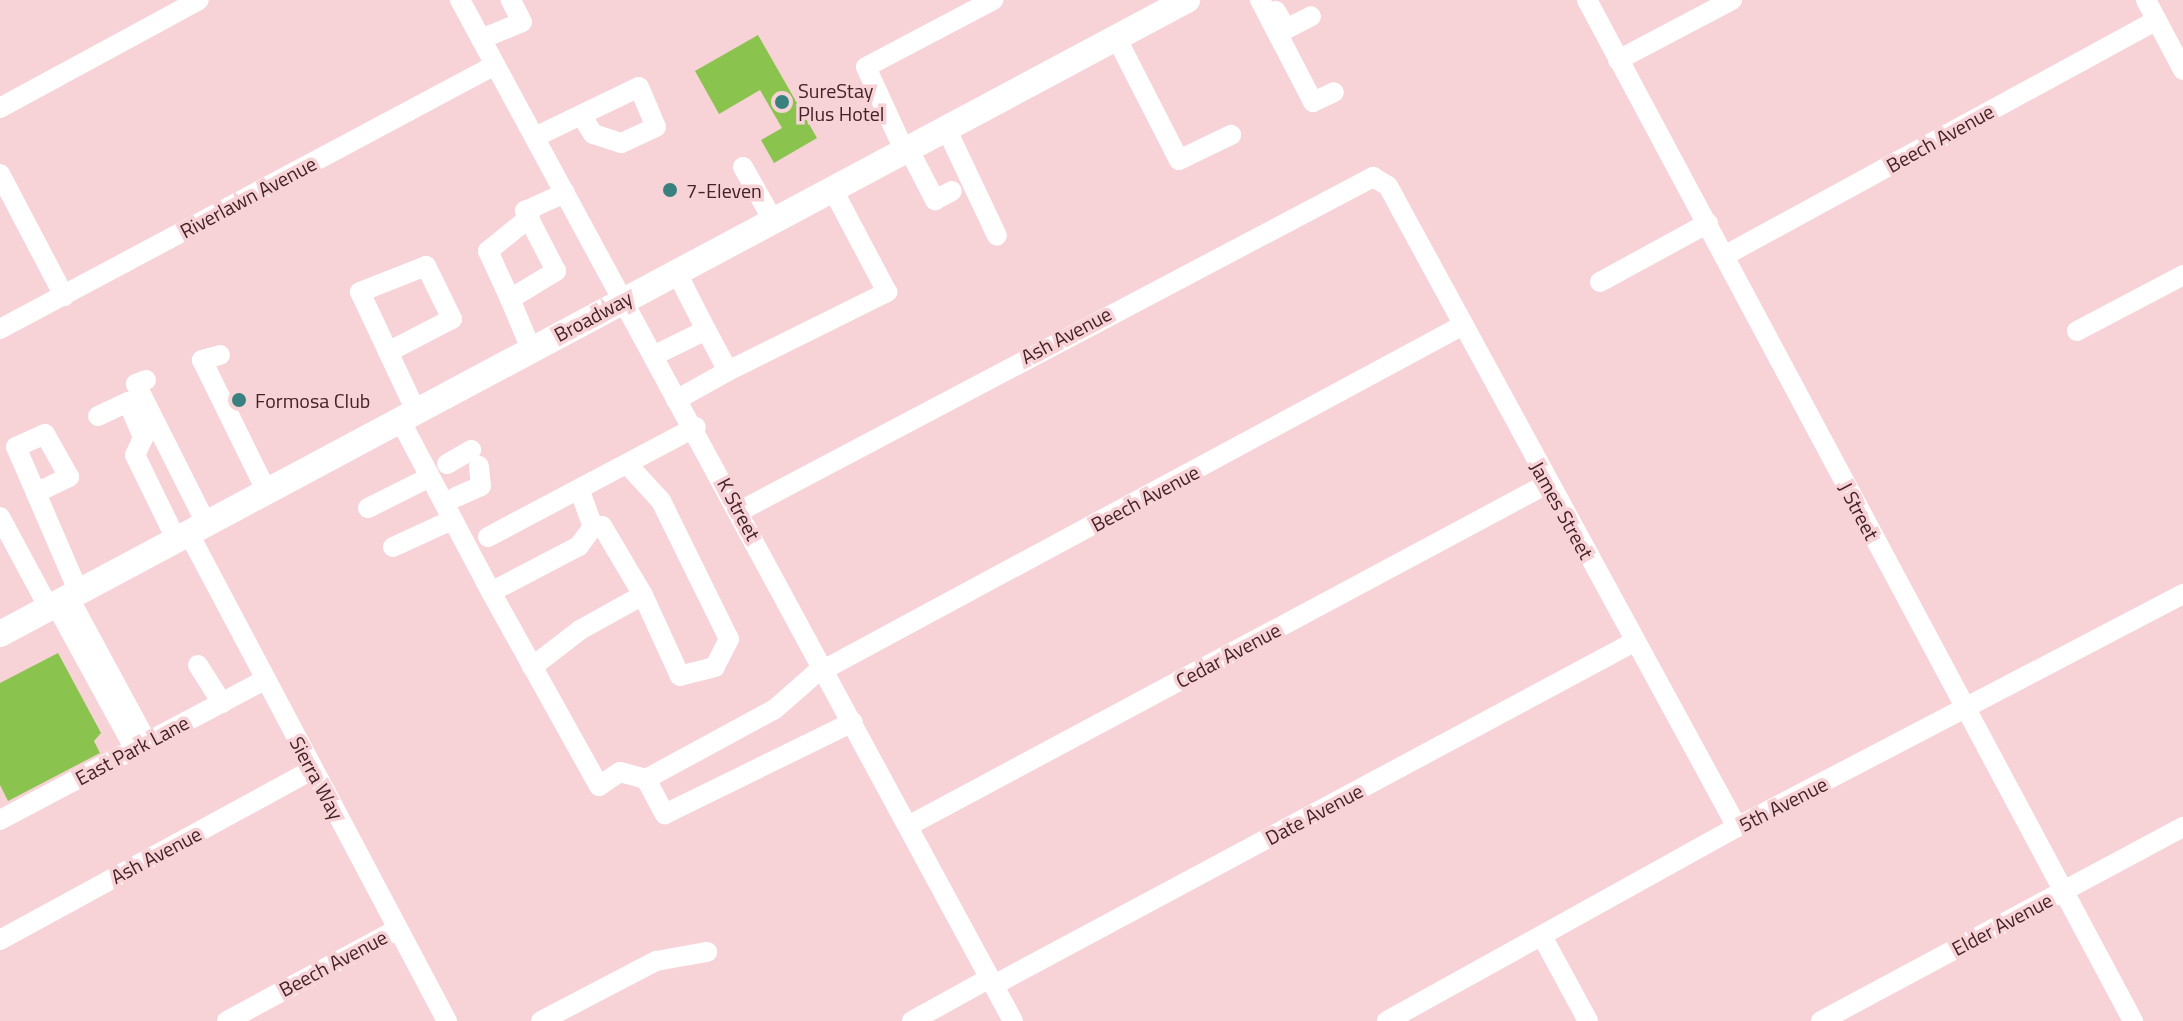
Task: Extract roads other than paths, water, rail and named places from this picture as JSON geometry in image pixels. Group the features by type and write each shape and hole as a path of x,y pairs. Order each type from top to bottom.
{"main road":[{"name":"Broadway","path":"0,634 1187,0"}],"street":[{"path":"0,108 199,0"},
{"name":"K Street","path":"460,0 676,400 696,427 1013,1021"},
{"path":"481,39 522,22 511,0"},
{"path":"952,191 935,200 866,67 993,0"},
{"path":"1260,0 1313,102 1334,92"},
{"path":"1270,0 1286,29 1311,16"},
{"name":"J Street","path":"1587,0 2133,1021"},
{"path":"1618,60 1732,0"},
{"path":"2146,0 2183,70"},
{"name":"Beech Avenue","path":"1724,256 2156,20"},
{"path":"1116,37 1179,160 1231,135"},
{"name":"Riverlawn Avenue","path":"0,329 495,65"},
{"path":"535,137 581,115"},
{"path":"946,128 997,236"},
{"path":"743,167 773,220"},
{"path":"0,174 64,296"},
{"name":"Ash Avenue","path":"740,511 1359,179 1379,179 1391,191"},
{"path":"676,400 887,292 832,188"},
{"name":"James Street","path":"1391,191 1547,484 1737,827"},
{"path":"510,299 556,271 525,211 565,193"},
{"path":"530,217 488,251 531,349"},
{"path":"1600,282 1708,223"},
{"path":"388,352 452,319 426,266 360,292 388,352 430,477 599,786 620,772 646,779 665,814 853,722"},
{"path":"676,271 728,371"},
{"path":"2077,331 2183,275"},
{"name":"Beech Avenue","path":"646,779 775,709 825,668 1463,325"},
{"path":"653,356 706,330"},
{"path":"220,355 202,360 267,492"},
{"path":"146,380 136,384 191,533"},
{"path":"98,416 128,402 143,438 135,455 191,533"},
{"path":"488,537 580,492 696,427"},
{"path":"36,493 69,477 45,434 16,447 36,493 63,601"},
{"path":"447,464 475,458 481,486 456,497"},
{"path":"491,592 579,546 593,527 602,526 643,595 680,676 715,667 729,639 661,501 628,465"},
{"path":"368,508 430,477"},
{"name":"Cedar Avenue","path":"908,826 1547,484"},
{"path":"580,492 593,527"},
{"path":"0,517 63,601 141,746"},
{"path":"393,547 452,520"},
{"name":"Sierra Way","path":"191,533 264,680 447,1021"},
{"name":"5th Avenue","path":"1387,1021 1543,938 1737,827 1967,712 2183,594"},
{"path":"532,667 580,630 643,595"},
{"name":"Date Avenue","path":"912,1021 1634,642"},
{"path":"198,665 222,703"},
{"name":"East Park Lane","path":"0,820 264,680"},
{"name":"Ash Avenue","path":"0,940 312,770"},
{"name":"Elder Avenue","path":"1821,1021 2183,827"},
{"name":"Beech Avenue","path":"227,1021 398,929"},
{"path":"1543,938 1588,1021"},
{"path":"541,1021 656,961 707,952"}],"place":[{"name":"SureStay Plus Hotel","path":"782,102"},
{"name":"7-Eleven","path":"670,190"},
{"name":"Formosa Club","path":"239,400"}]}
